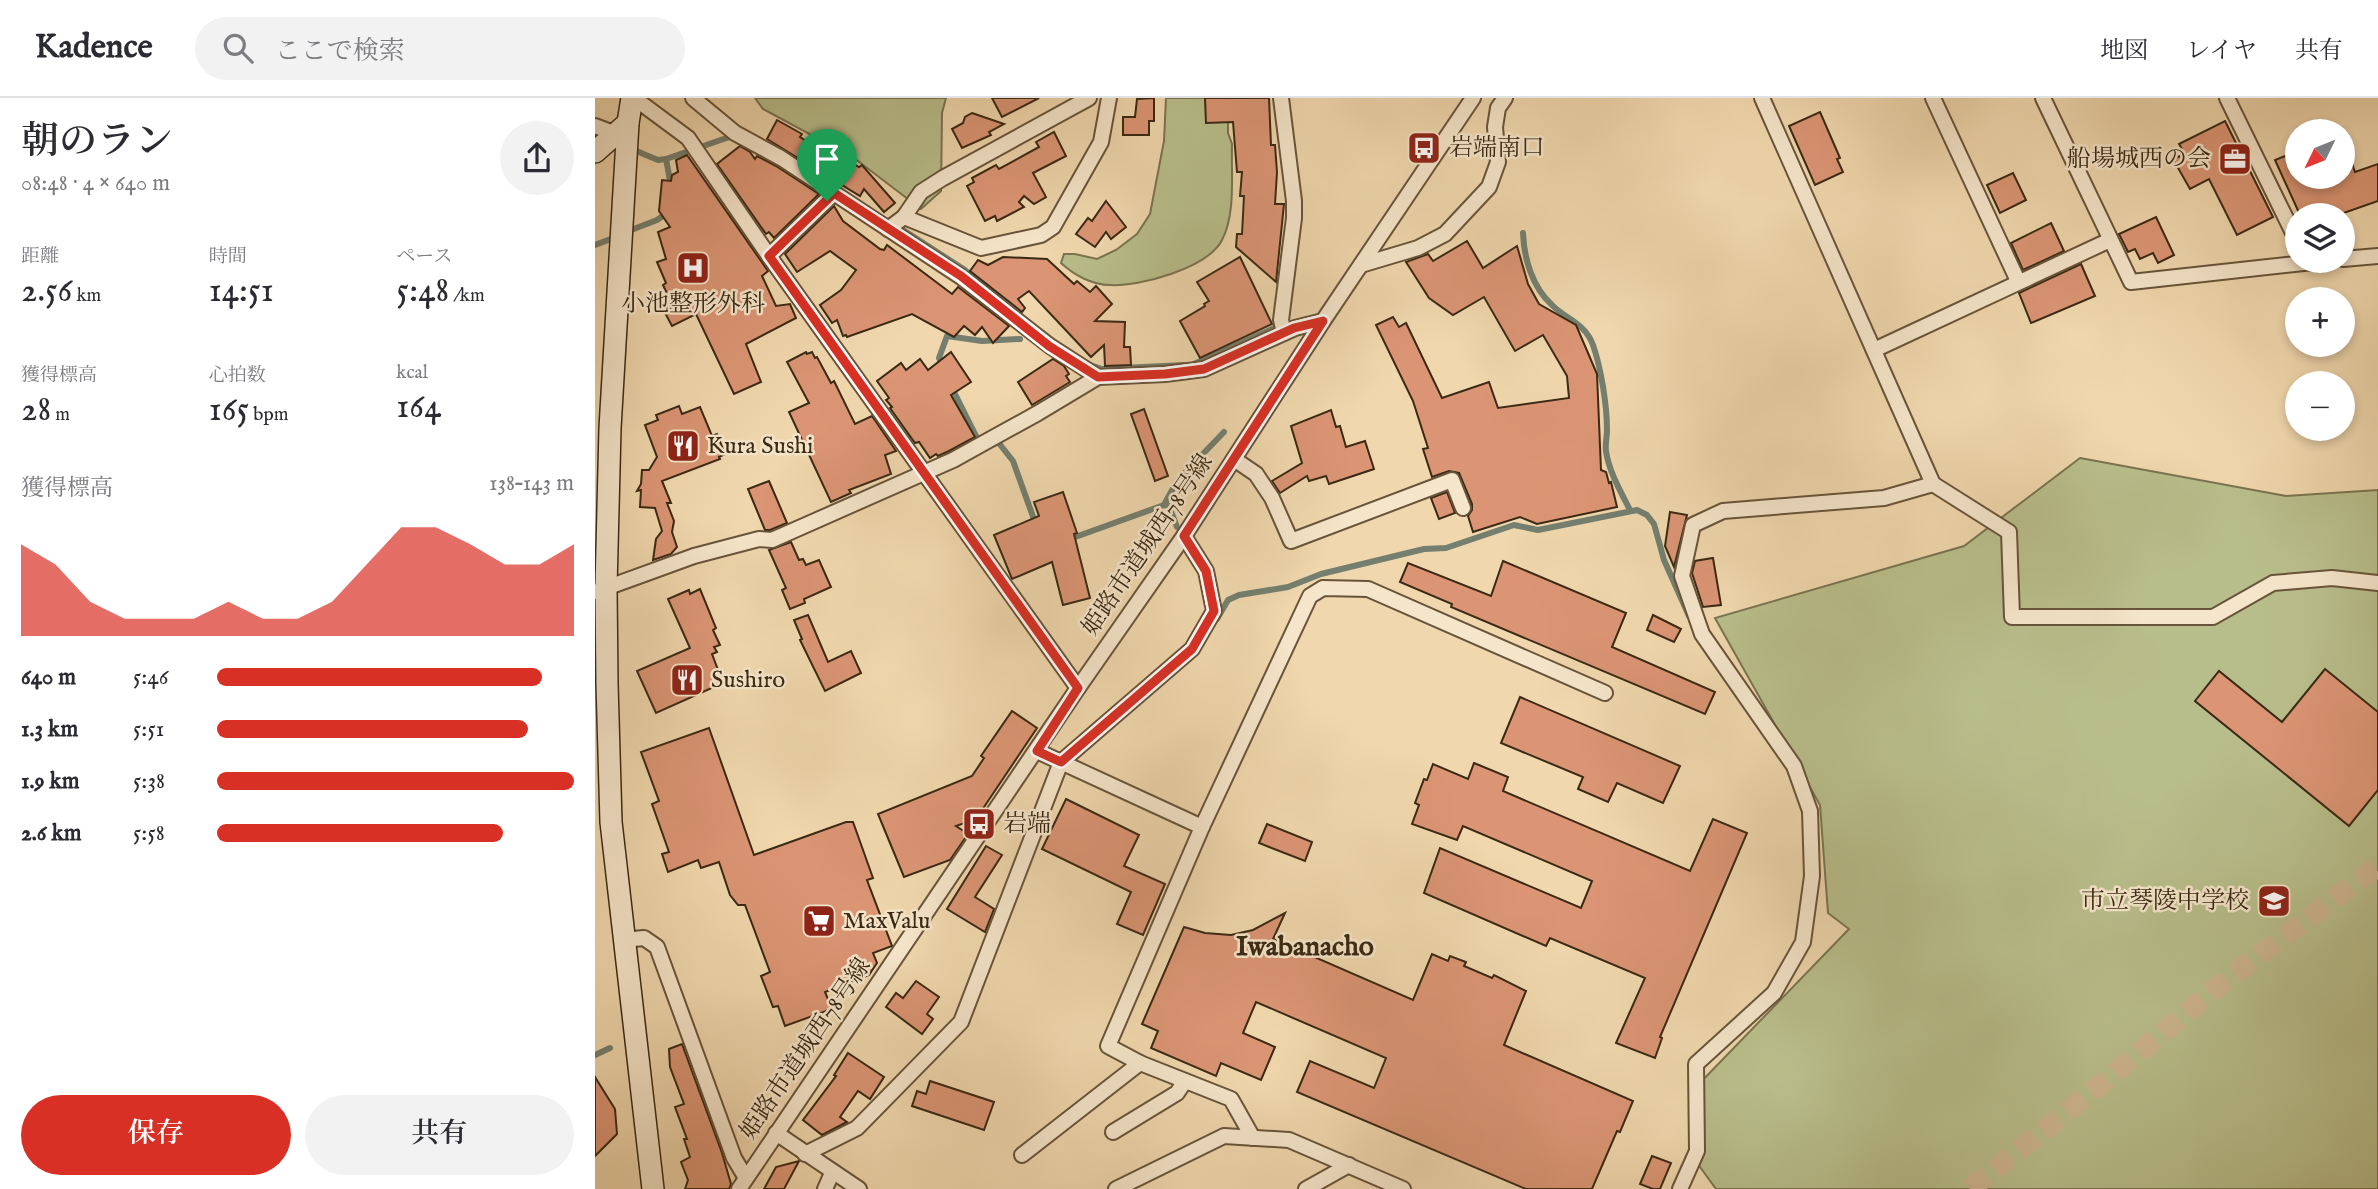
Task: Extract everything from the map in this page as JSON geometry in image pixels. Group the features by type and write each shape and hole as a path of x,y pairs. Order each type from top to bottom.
{"street":[{"path":"653,1189 603,753 600,590 622,234 622,128 633,98 688,138 769,256 1078,688"},
{"path":"693,98 737,134 781,158 961,276 1049,346 1098,377"},
{"path":"888,229 904,217 921,192 1089,98"},
{"path":"904,217 981,248 1041,235 1053,227 1101,142 1108,98"},
{"path":"1280,98 1294,201 1281,320 1284,333"},
{"name":"姫路市道城西78号線","path":"743,1183 1184,536 1323,321 1473,98"},
{"path":"1361,265 1417,248 1445,234 1489,187 1498,162 1495,127 1498,108 1504,98"},
{"path":"1762,98 1933,484 2009,532 2011,617 2213,617 2273,583 2332,578 2378,583"},
{"path":"1933,98 2018,281"},
{"path":"2043,98 2131,282 2285,264"},
{"path":"2227,98 2285,216"},
{"path":"595,125 622,128"},
{"path":"595,152 622,128"},
{"path":"769,256 834,193"},
{"path":"1874,350 2110,240"},
{"path":"2355,258 2378,256"},
{"path":"600,590 694,556 759,539 772,540 953,460 1098,377 1204,369 1284,333 1323,321"},
{"path":"1234,459 1257,474 1272,498 1291,541 1452,480 1463,508"},
{"path":"1679,1189 1697,1151 1696,1064 1774,993 1803,942 1812,876 1810,811 1794,766 1702,634 1682,576 1693,525 1723,511 1884,498 1933,484"},
{"path":"805,1154 857,1128 961,1022 1061,762 1192,649 1214,611 1206,571 1184,536"},
{"path":"1253,1138 1231,1099 1140,1063 1108,1046 1202,827 1310,596 1323,588 1368,589 1605,693"},
{"path":"1037,751 1202,827"},
{"path":"623,940 644,938 657,947 743,1183"},
{"path":"1022,1155 1140,1063"},
{"path":"1113,1132 1177,1093 1185,1081"},
{"path":"776,1133 859,1189"},
{"path":"1116,1189 1224,1136 1289,1140 1403,1189"},
{"path":"1306,1189 1349,1165"},
{"path":"825,1189 832,1173"}],"green space":[{"path":"755,98 946,98 942,113 941,191 921,209 854,158 763,109"},
{"path":"1166,98 1228,98 1232,193 1229,218 1222,240 1203,259 1172,274 1123,285 1084,279 1061,263 1064,254 1097,259 1116,250 1137,234 1150,214 1164,141"},
{"path":"2080,458 2286,496 2378,490 2378,1189 1716,1189 1695,1160 1696,1087 1849,929 1828,913 1820,805 1715,618 1964,546"}],"building":[{"path":"992,98 1039,98 1002,117"},
{"path":"1154,98 1154,121 1149,121 1149,135 1123,135 1123,117 1135,117 1137,99"},
{"path":"1205,98 1269,98 1271,145 1275,145 1277,172 1275,204 1284,204 1276,282 1236,247 1237,234 1242,234 1244,196 1240,196 1242,172 1237,172 1233,122 1206,123"},
{"path":"1820,112 1840,158 1837,159 1843,172 1815,185 1789,126"},
{"path":"972,113 1004,124 989,132 991,135 962,148 952,129 963,123 965,117"},
{"path":"777,120 802,134 800,137 849,168 852,163 859,167 862,165 895,203 884,212 864,189 860,196 767,139"},
{"path":"2225,121 2273,217 2237,235 2209,179 2190,189 2173,159 2185,154 2179,144"},
{"path":"1054,132 1066,156 1033,173 1046,197 1034,204 1024,196 1019,202 1024,207 997,221 995,216 985,221 967,186 974,182 972,178 996,165 999,169 1039,147 1036,142"},
{"path":"740,146 755,159 757,156 776,166 819,194 774,238 769,232 766,234 717,164"},
{"path":"687,155 768,271 762,276 776,306 790,304 796,318 746,344 761,382 734,394 696,314 672,326 664,311 673,306 663,285 666,283 657,262 666,259 658,232 670,227 659,211 662,180 671,181 672,175 678,172 676,160"},
{"path":"2285,156 2285,182 2275,160"},
{"path":"2378,164 2378,201 2355,209 2355,203 2295,203 2288,189 2355,189 2355,172"},
{"path":"2013,173 2026,200 2000,213 1987,185"},
{"path":"1106,201 1126,227 1111,239 1106,232 1095,247 1076,234 1088,218 1092,221"},
{"path":"834,206 843,221 880,249 884,250 887,245 952,294 958,287 1009,326 993,343 982,327 975,335 964,326 954,337 912,314 847,337 843,336 837,320 832,323 820,305 841,290 856,270 830,251 797,272 785,254"},
{"path":"2156,217 2174,255 2158,263 2153,253 2140,259 2135,249 2128,252 2119,234"},
{"path":"2051,223 2064,251 2023,270 2011,243"},
{"path":"1467,241 1483,268 1517,246 1528,284 1539,304 1576,325 1597,374 1601,470 1606,472 1609,483 1611,482 1617,507 1537,524 1520,517 1473,532 1468,516 1472,504 1459,473 1449,471 1432,477 1423,449 1428,448 1413,401 1376,325 1393,317 1399,327 1406,323 1442,398 1489,382 1498,408 1569,398 1567,376 1543,335 1515,351 1484,297 1453,315 1429,298 1406,262 1428,254 1433,261"},
{"path":"1003,257 1047,259 1074,284 1077,281 1090,292 1096,286 1112,304 1095,321 1125,322 1124,347 1130,347 1131,365 1105,366 1104,345 1091,357 1029,291 1018,299 1025,308 1022,312 970,271 978,260 988,265"},
{"path":"1240,257 1272,324 1200,358 1180,321 1209,301 1197,282"},
{"path":"2081,264 2095,296 2031,323 2019,293"},
{"path":"806,352 812,352 815,358 817,357 831,383 834,381 855,424 872,416 896,451 885,455 891,474 849,490 851,493 831,502 789,412 809,403 787,362"},
{"path":"951,352 971,382 951,395 975,437 930,458 919,442 915,443 890,408 892,407 886,400 889,398 877,381 901,363 906,370 920,359 928,370"},
{"path":"1053,359 1064,366 1070,382 1032,405 1018,382"},
{"path":"679,406 682,414 700,407 712,436 717,434 725,454 719,457 720,459 662,481 671,503 667,503 674,521 672,532 677,547 671,554 653,560 656,539 662,531 655,508 640,507 641,490 637,491 641,484 642,470 649,470 657,457 645,425 658,420 656,415"},
{"path":"1144,409 1168,476 1155,481 1131,414"},
{"path":"1331,410 1336,427 1340,426 1346,447 1365,441 1374,469 1329,484 1326,476 1309,481 1307,476 1280,493 1272,481 1302,463 1291,426"},
{"path":"769,481 787,523 765,530 748,489"},
{"path":"1063,492 1077,533 1074,534 1090,598 1063,605 1052,562 1012,579 994,535 1039,516 1034,502"},
{"path":"1447,492 1455,513 1439,519 1431,498"},
{"path":"1670,512 1687,515 1674,567 1665,546"},
{"path":"791,542 799,560 803,559 806,565 819,560 831,587 804,599 805,603 790,609 782,590 786,588 769,550"},
{"path":"1713,558 1721,605 1703,607 1692,573 1695,561"},
{"path":"1503,561 1626,613 1612,647 1715,692 1705,714 1451,607 1452,604 1400,582 1408,563 1491,596"},
{"path":"700,589 716,628 713,630 720,645 714,647 717,652 712,654 723,683 656,713 637,671 690,648 668,599 689,590 690,594"},
{"path":"808,615 828,662 851,651 861,673 825,691 800,640 802,639 794,620"},
{"path":"1653,615 1681,629 1674,642 1647,630"},
{"path":"2325,669 2378,712 2378,790 2349,826 2195,701 2219,671 2282,722"},
{"path":"1520,697 1680,766 1663,803 1617,783 1608,802 1578,789 1583,777 1501,743"},
{"path":"1012,711 1037,728 976,819 956,826 968,834 950,860 904,877 878,814 972,776 984,758 981,756"},
{"path":"709,728 754,855 846,822 853,822 873,878 867,880 892,946 873,953 877,963 869,975 825,992 832,1009 785,1026 778,1006 773,1007 761,976 770,972 745,905 738,905 730,895 719,862 701,868 698,860 668,872 662,854 669,852 652,804 659,801 641,752"},
{"path":"1474,763 1508,777 1503,791 1690,871 1713,819 1747,833 1660,1037 1662,1038 1655,1058 1616,1043 1645,978 1550,938 1546,946 1424,893 1440,848 1581,908 1592,881 1463,826 1457,840 1412,824 1419,805 1415,803 1433,764 1468,779"},
{"path":"1066,799 1139,835 1124,866 1165,884 1143,935 1117,924 1131,892 1042,849"},
{"path":"1267,824 1312,842 1305,861 1259,843"},
{"path":"986,846 1002,855 975,897 994,909 985,932 947,909"},
{"path":"1285,913 1273,939 1413,1000 1432,954 1448,961 1450,956 1466,962 1464,966 1492,978 1494,975 1526,991 1504,1045 1633,1101 1592,1189 1526,1189 1297,1092 1310,1061 1374,1088 1386,1058 1256,1002 1243,1033 1275,1047 1261,1080 1221,1063 1216,1076 1151,1048 1158,1031 1142,1024 1184,927 1205,933 1231,935 1253,930"},
{"path":"916,981 939,997 927,1014 933,1019 922,1034 886,1007 896,993 903,998"},
{"path":"682,1044 722,1153 731,1184 729,1189 685,1189 688,1180 681,1162 690,1157 684,1139 687,1139 675,1107 684,1104 670,1067 669,1049"},
{"path":"848,1053 884,1077 870,1099 858,1091 840,1117 847,1122 822,1135 803,1120 836,1076 834,1075"},
{"path":"595,1077 615,1109 617,1134 595,1156"},
{"path":"930,1081 994,1102 984,1130 912,1106 917,1091 926,1094"},
{"path":"1652,1156 1671,1163 1660,1189 1640,1184"},
{"path":"799,1161 784,1189 764,1189 776,1167"}],"waterway":[{"path":"629,148 658,160 735,135"},
{"path":"666,159 671,186"},
{"path":"626,232 657,220 670,211"},
{"path":"903,230 965,270 1000,299"},
{"path":"1523,233 1527,262 1539,290 1552,305 1585,332 1593,345 1605,398 1608,459 1630,510"},
{"path":"595,245 616,237"},
{"path":"1194,364 1281,325"},
{"path":"943,366 939,358 947,336 982,341 1020,339"},
{"path":"1090,365 1102,369 1184,365"},
{"path":"951,386 978,440"},
{"path":"1164,505 1177,481 1224,432"},
{"path":"994,444 998,442 1013,461 1036,525"},
{"path":"1067,540 1164,505 1169,506 1177,527"},
{"path":"1217,619 1228,600 1239,595 1288,587 1321,574 1424,549 1446,548 1514,525 1538,530 1637,510 1647,515 1654,524 1664,560 1689,616"},
{"path":"595,1055 610,1048"}],"tunnel":[{"path":"1970,1189 2217,987 2378,866"}],"place":[{"name":"岩端南口","path":"1424,148"},
{"name":"船場城西の会","path":"2235,159"},
{"name":"小池整形外科","path":"693,268"},
{"name":"Kura Sushi","path":"683,446"},
{"name":"Sushiro","path":"687,680"},
{"name":"岩端","path":"979,824"},
{"name":"市立琴陵中学校","path":"2274,901"},
{"name":"MaxValu","path":"819,921"}],"district":[{"name":"Iwabanacho","path":"1305,947"}],"route":[{"path":"834,193 961,276 1049,346 1098,377 1204,369 1294,328 1323,321 1184,536 1206,571 1214,611 1192,649 1061,762 1037,751 1078,688 769,256 827,201 834,193"}]}
